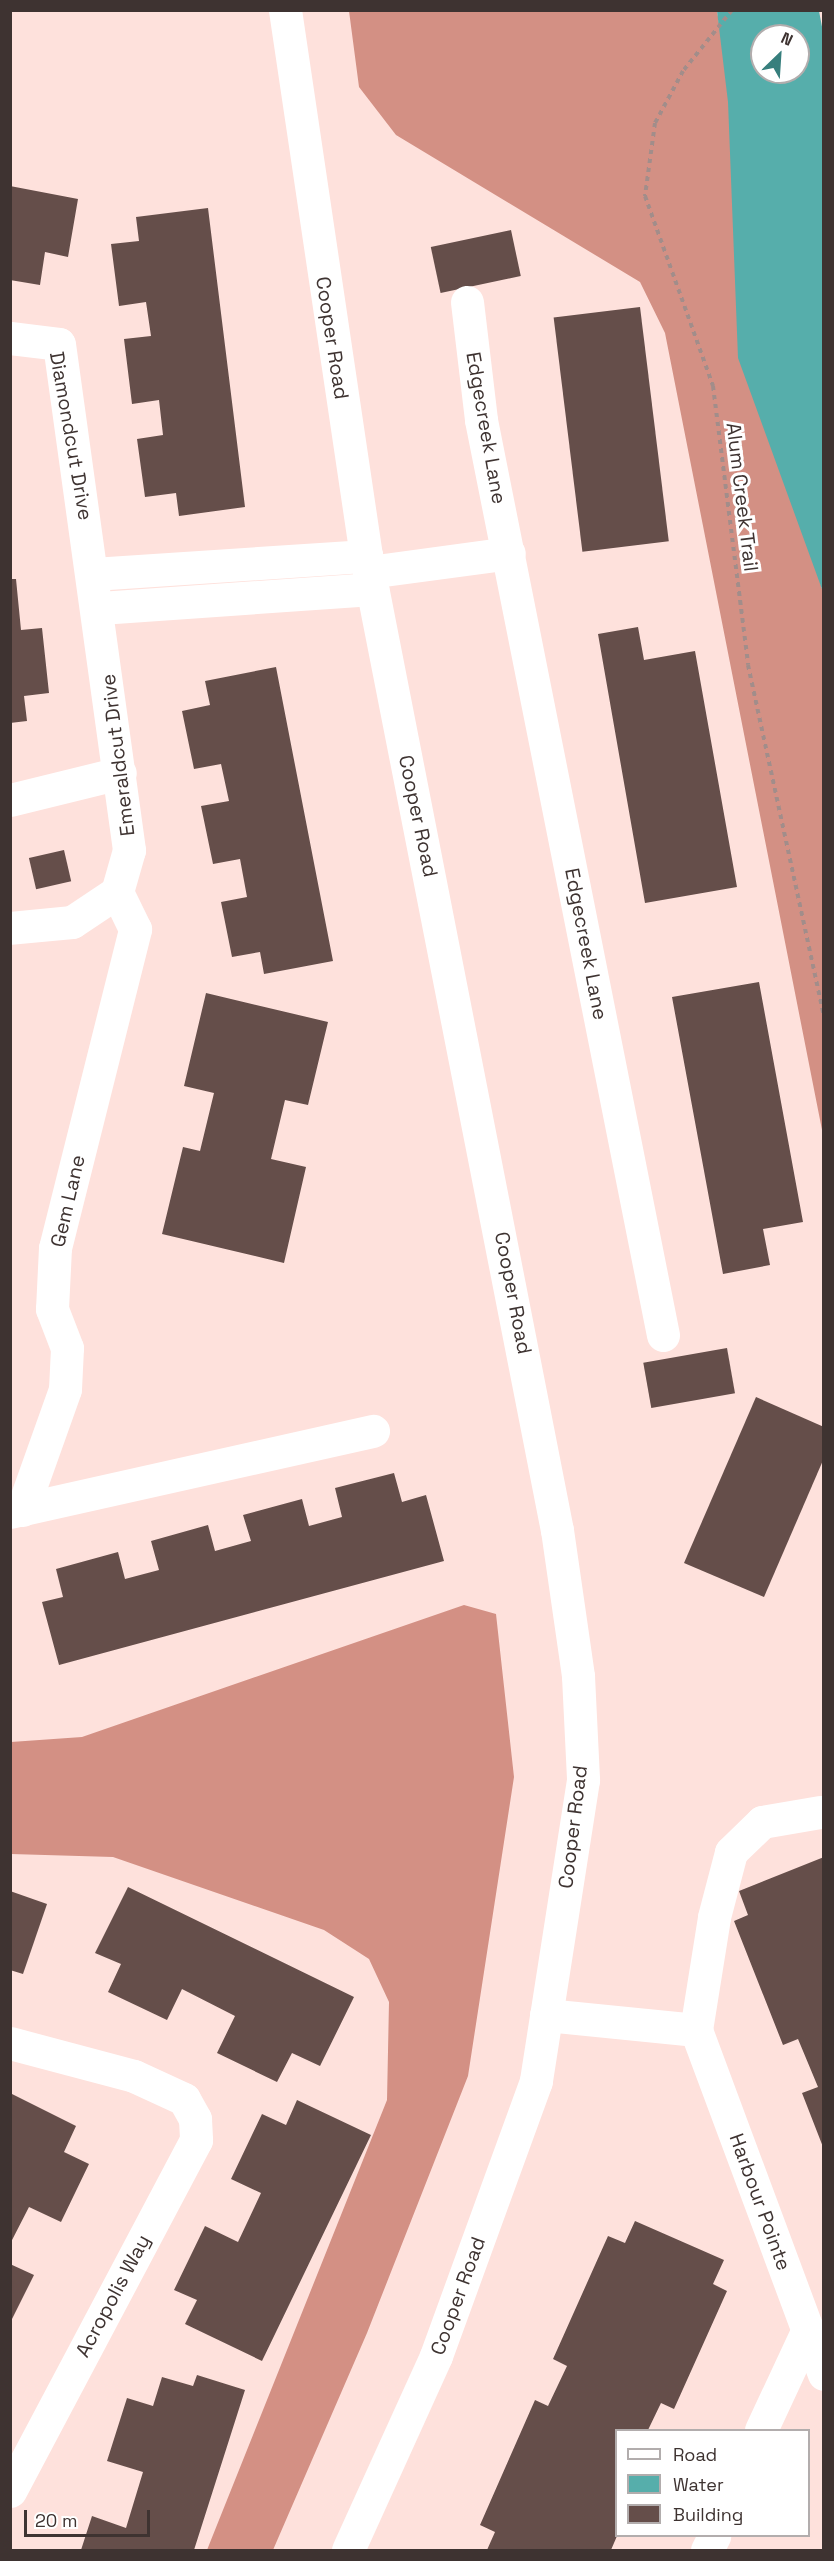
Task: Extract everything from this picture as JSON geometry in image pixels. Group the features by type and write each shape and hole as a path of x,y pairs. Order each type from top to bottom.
{"street":[{"name":"Cooper Road","path":"285,10 369,572 490,1168 557,1530 578,1676 583,1780 536,2081 436,2356 348,2550"},
{"name":"Edgecreek Lane","path":"467,302 481,420 663,1335"},
{"name":"Diamondcut Drive","path":"10,338 59,344 93,574"},
{"path":"100,608 509,553"},
{"path":"93,574 369,572"},
{"name":"Emeraldcut Drive","path":"93,574 100,608 129,850 117,892"},
{"path":"10,800 120,773"},
{"path":"10,928 72,922 117,892"},
{"name":"Gem Lane","path":"16,1511 65,1389 66,1348 52,1309 55,1248 135,929 117,892"},
{"name":"Gem Lane","path":"16,1511 373,1431"},
{"name":"Harbour Pointe","path":"820,1812 762,1822 731,1852 714,1917 696,2030 824,2374"},
{"path":"546,2015 696,2030"},
{"name":"Acropolis Way","path":"10,2043 134,2076 184,2099 195,2119 196,2140 14,2472"},
{"path":"761,2429 808,2329"}],"path":[{"name":"Alum Creek Trail","path":"732,10 683,71 655,123 645,196 713,386 748,665 824,1016"}],"shaded area":[{"path":"349,11 717,11 802,520 823,592 823,1135 665,333 640,282 396,135 359,87"},
{"path":"464,1605 496,1614 514,1777 468,2076 367,2333 273,2550 207,2550 387,2100 389,2002 369,1959 324,1930 113,1857 11,1854 11,1742 82,1737"}],"water":[{"path":"717,11 819,11 823,32 823,592 738,358 728,102"}],"building":[{"path":"10,186 78,199 68,257 45,252 40,285 10,280"},
{"path":"208,208 245,507 179,516 176,493 145,497 137,439 163,435 159,400 132,404 124,339 151,336 146,302 119,306 111,244 139,241 136,217"},
{"path":"511,230 521,276 441,293 431,247"},
{"path":"640,307 669,541 582,552 554,318"},
{"path":"10,579 16,579 21,630 42,628 49,693 24,696 27,721 10,723"},
{"path":"638,627 644,660 695,651 737,887 645,903 598,634"},
{"path":"276,667 333,961 264,974 260,952 232,957 221,902 247,897 240,859 213,864 201,806 229,801 221,764 194,769 182,711 210,705 205,681"},
{"path":"64,850 71,881 36,889 29,858"},
{"path":"759,982 803,1222 763,1229 770,1265 723,1274 672,997"},
{"path":"206,993 328,1022 308,1105 285,1100 271,1159 306,1167 284,1263 162,1234 183,1147 200,1151 214,1093 184,1086"},
{"path":"727,1348 735,1393 651,1408 643,1363"},
{"path":"756,1397 824,1427 824,1458 764,1597 684,1563"},
{"path":"394,1473 402,1502 426,1495 444,1561 59,1665 42,1602 63,1597 56,1569 118,1552 125,1579 159,1570 151,1541 208,1525 215,1551 251,1541 243,1515 302,1499 309,1526 342,1517 335,1488"},
{"path":"824,1857 823,2147 802,2093 818,2087 798,2039 783,2045 734,1921 748,1915 739,1891"},
{"path":"128,1887 354,1997 320,2066 292,2053 277,2082 217,2053 235,2016 182,1989 167,2020 108,1992 121,1964 95,1953"},
{"path":"10,1891 47,1904 23,1974 10,1970"},
{"path":"10,2093 76,2126 64,2152 89,2164 61,2222 29,2207 10,2244"},
{"path":"297,2100 371,2135 262,2361 185,2324 197,2300 174,2290 205,2226 238,2242 261,2193 231,2179 262,2114 286,2125"},
{"path":"635,2221 724,2260 713,2284 727,2291 674,2409 661,2403 648,2429 615,2429 617,2537 611,2550 487,2550 495,2532 480,2525 535,2400 548,2406 567,2366 553,2359 608,2236 625,2243"},
{"path":"10,2264 34,2275 10,2323"},
{"path":"197,2375 245,2390 194,2550 81,2550 92,2516 126,2528 143,2472 107,2461 127,2398 153,2406 162,2377 193,2386"}]}
